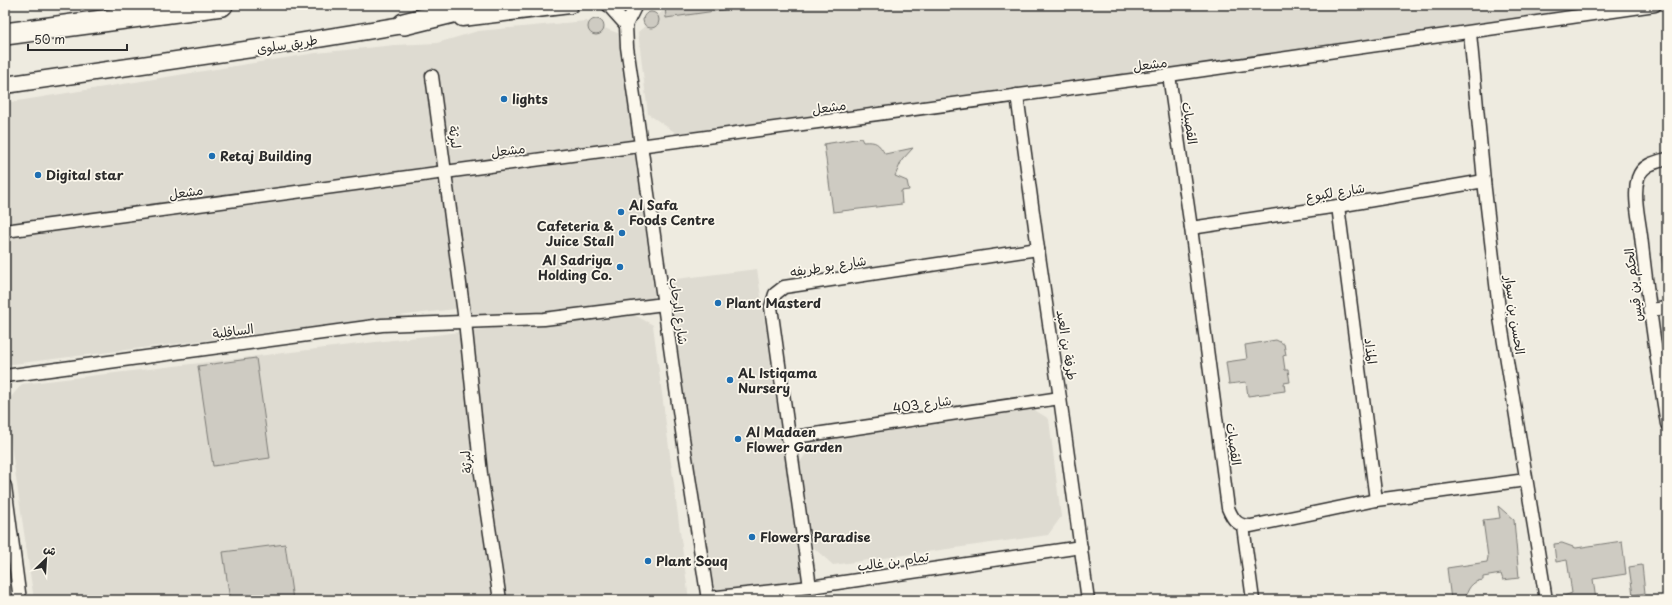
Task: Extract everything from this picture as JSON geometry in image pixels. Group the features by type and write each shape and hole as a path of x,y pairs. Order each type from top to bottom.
{"highway":[{"path":"5,34 222,5"},
{"path":"404,24 481,5"}],"main road":[{"name":"طريق سلوى","path":"5,85 299,42 404,24 570,5"}],"street":[{"path":"608,5 626,25"},
{"name":"شارع الرحاب","path":"636,5 626,25 627,47 683,438 708,599"},
{"name":"مشعل","path":"5,231 641,147 1169,75 1470,33 1655,5"},
{"name":"الحسن بن سوار","path":"1470,33 1484,181 1500,318 1546,600"},
{"name":"القصبات","path":"1169,75 1228,508 1233,519 1238,524 1243,526"},
{"name":"لبرثة","path":"432,76 465,321 481,474 500,600"},
{"name":"طرفة بن العبد","path":"1017,95 1088,600"},
{"name":"الحكم بن قيس","path":"1667,159 1650,164 1643,170 1637,185 1650,310 1667,424"},
{"name":"شارع لكبوع","path":"1191,228 1338,206 1484,181"},
{"name":"المذاد","path":"1338,206 1376,500"},
{"name":"شارع بو طريفه","path":"810,587 788,438 771,307 775,294 784,287 1038,249"},
{"path":"465,321 544,319 664,304"},
{"path":"1650,310 1667,308"},
{"name":"السافلية","path":"5,376 382,325 465,321"},
{"name":"شارع 403","path":"788,438 1060,398"},
{"path":"1252,600 1243,526 1251,526 1376,500 1526,480"},
{"path":"5,486 20,600"},
{"name":"تمام بن غالب","path":"708,599 810,587 1081,547"}],"shaded area":[{"path":"665,5 757,5 666,18"},
{"path":"700,5 1627,5 682,137 648,114 638,32 663,11"},
{"path":"651,12 657,14 659,20 657,26 651,28 645,26 643,20 645,14"},
{"path":"596,19 602,21 604,27 602,33 596,35 590,33 588,27 590,21"},
{"path":"586,21 620,34 655,300 473,323 471,307 5,365 5,103 316,53 395,45 437,43 478,31"},
{"path":"861,138 863,142 874,142 877,144 881,147 885,154 913,148 902,160 895,176 907,181 909,190 901,191 902,204 833,212 824,144"},
{"path":"1661,253 1667,253 1667,285 1665,285"},
{"path":"757,269 803,581 704,593 660,281"},
{"path":"629,312 653,325 689,600 34,600 5,404 22,384"},
{"path":"1276,340 1284,344 1286,355 1283,356 1285,370 1288,370 1290,382 1284,383 1285,391 1248,396 1246,382 1229,384 1226,362 1247,359 1245,345"},
{"path":"256,358 270,458 213,466 198,366"},
{"path":"1033,409 1049,419 1061,517 1048,535 833,565 813,547 800,462 816,440"},
{"path":"1498,506 1514,520 1519,578 1503,580 1501,574 1483,577 1483,580 1476,582 1471,586 1467,592 1465,600 1451,600 1447,568 1487,562 1488,557 1483,520 1500,518"},
{"path":"1622,541 1626,574 1593,579 1596,600 1565,600 1561,597 1572,593 1567,560 1556,562 1554,544 1562,543 1576,548"},
{"path":"285,544 293,600 230,600 223,552"},
{"path":"1642,565 1645,593 1633,595 1629,567"}],"place":[{"name":"lights","path":"504,99"},
{"name":"Retaj Building","path":"212,156"},
{"name":"Digital star","path":"38,175"},
{"name":"Al Safa Foods Centre","path":"621,212"},
{"name":"Cafeteria & Juice Stall","path":"622,233"},
{"name":"Al Sadriya Holding Co.","path":"620,267"},
{"name":"Plant Masterd","path":"718,303"},
{"name":"AL Istiqama Nursery","path":"730,380"},
{"name":"Al Madaen Flower Garden","path":"738,439"},
{"name":"Flowers Paradise","path":"752,537"},
{"name":"Plant Souq","path":"648,561"}]}
